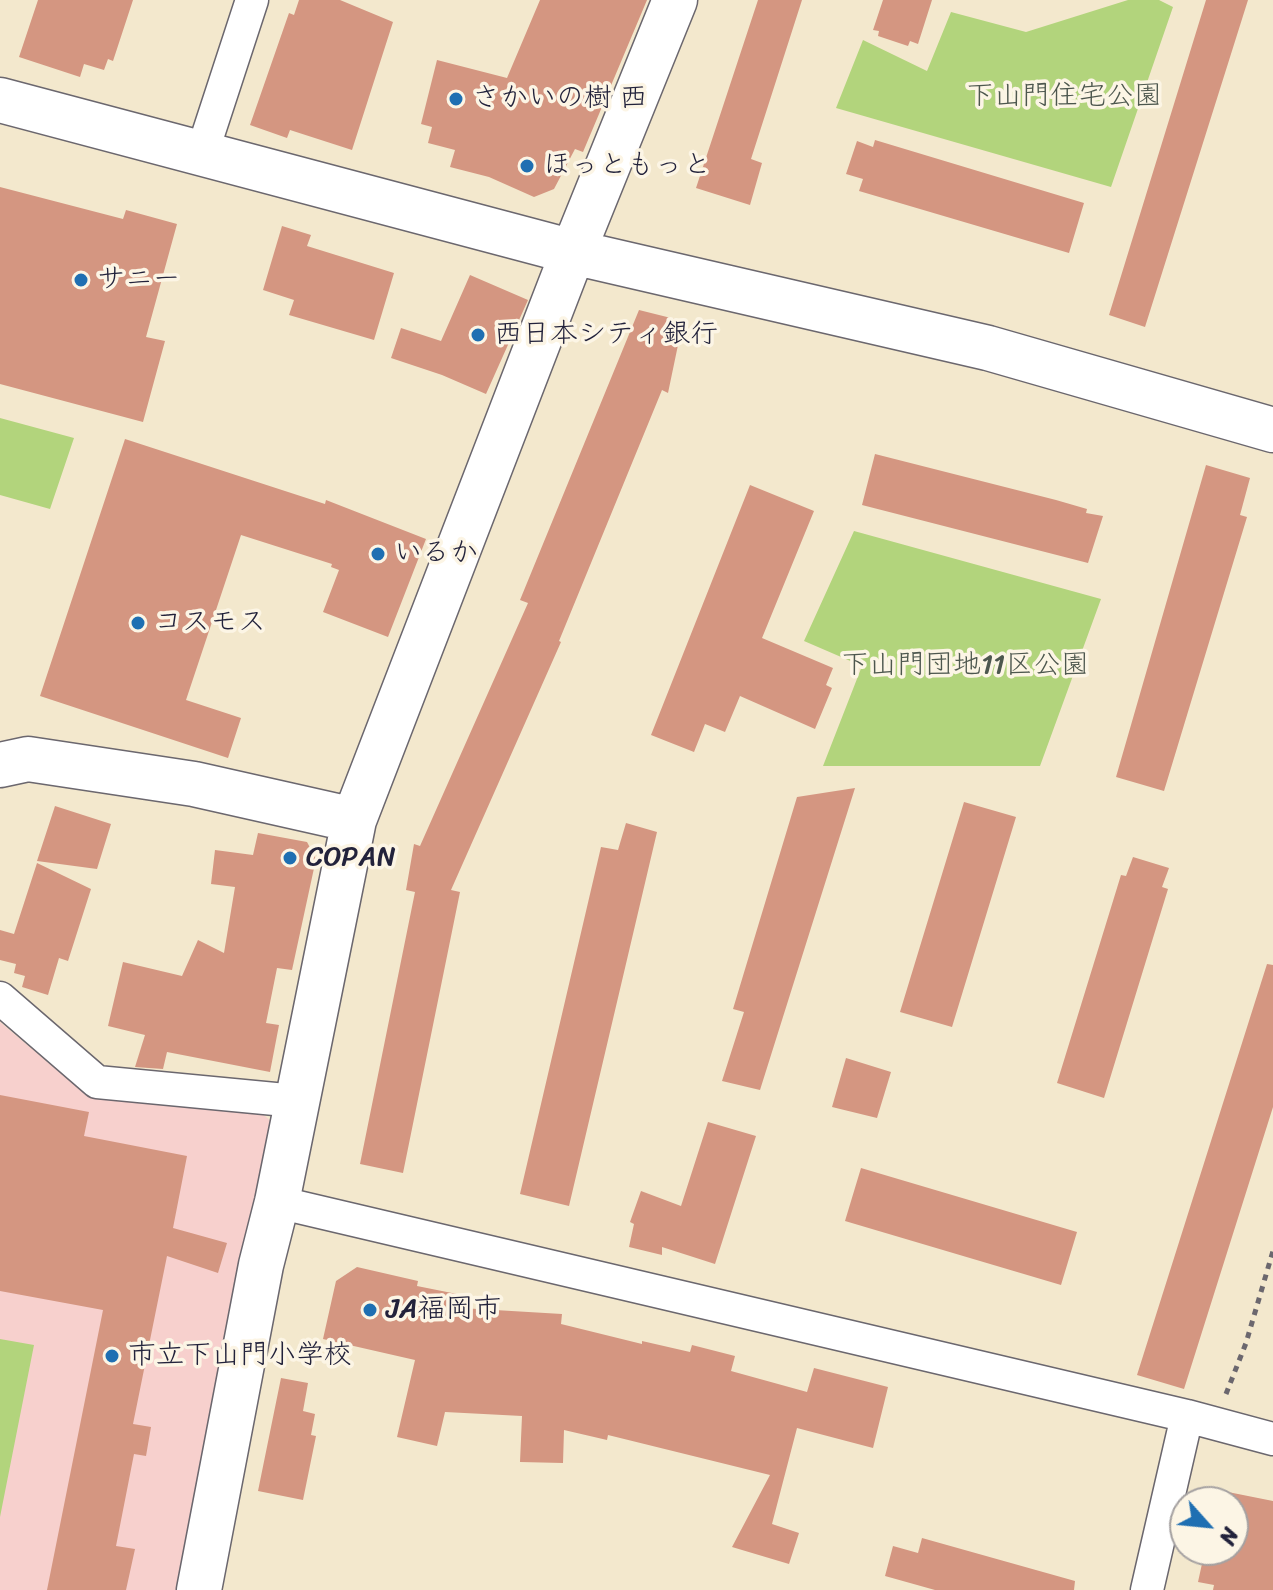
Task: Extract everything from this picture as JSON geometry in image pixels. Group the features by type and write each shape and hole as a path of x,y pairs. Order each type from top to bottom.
{"street":[{"path":"202,153 252,0"},
{"path":"199,1590 261,1265 277,1202 354,820 573,252 675,0"},
{"path":"0,100 573,252 988,348 1273,430"},
{"path":"0,765 28,759 194,784 354,820"},
{"path":"0,998 97,1082 296,1101"},
{"path":"277,1202 1187,1416 1273,1439"},
{"path":"1147,1590 1187,1416"}],"path":[{"path":"1222,1405 1246,1343 1273,1251"}],"shaded area":[{"name":"市立下山門小学校","path":"0,1022 89,1097 254,1107 271,1121 178,1590 0,1590"}],"green space":[{"name":"下山門住宅公園","path":"1128,0 1159,0 1173,7 1111,187 836,108 863,40 927,71 951,12 1026,32"},
{"path":"0,418 74,438 50,509 0,495"},
{"name":"下山門団地11区公園","path":"854,531 1101,599 1040,766 823,766 862,666 804,641"},
{"path":"0,1339 34,1345 0,1517"}],"building":[{"path":"38,0 133,0 113,61 108,59 104,70 84,64 80,77 19,57"},
{"path":"299,0 340,0 393,22 352,150 290,130 287,138 250,125 289,13 294,15"},
{"path":"540,0 647,0 583,152 575,149 554,189 534,197 489,177 450,167 455,150 428,143 432,127 421,124 437,60 507,78"},
{"path":"758,0 802,0 751,159 762,163 750,205 696,188"},
{"path":"883,0 932,0 918,44 910,41 908,46 878,36 879,31 873,30"},
{"path":"1206,0 1248,0 1145,327 1109,315"},
{"path":"875,140 1084,203 1069,253 859,191 863,179 846,174 857,141 873,147"},
{"name":"サニー","path":"0,187 123,219 126,210 177,224 146,337 165,341 143,422 0,384"},
{"path":"282,226 311,235 307,246 394,273 374,340 289,315 294,300 263,290"},
{"name":"西日本シティ銀行","path":"470,275 528,300 486,394 391,358 401,328 441,341"},
{"path":"639,310 683,321 668,393 662,390 561,642 451,890 460,892 403,1173 360,1164 415,892 406,890 414,844 420,846 528,603 520,600"},
{"name":"コスモス","path":"125,439 325,504 326,500 426,539 388,637 323,612 339,570 331,567 332,564 241,535 186,700 241,718 228,758 40,696"},
{"path":"875,454 1056,500 1087,509 1086,513 1103,516 1088,563 862,505"},
{"path":"1206,465 1250,478 1240,515 1247,517 1164,791 1116,777"},
{"path":"750,485 814,511 762,638 833,668 826,685 832,688 815,729 740,696 725,732 705,724 694,752 651,735"},
{"path":"855,788 760,1090 722,1081 744,1012 733,1009 797,797"},
{"path":"964,802 1016,817 952,1027 900,1012"},
{"path":"55,806 111,824 97,869 37,861"},
{"path":"626,823 657,832 569,1206 520,1194 601,847 618,850"},
{"path":"258,833 307,842 316,859 292,970 277,968 266,1023 279,1025 270,1072 167,1052 163,1069 135,1067 145,1035 108,1026 123,962 182,976 198,940 224,953 235,887 211,884 215,850 253,855"},
{"path":"1133,857 1169,868 1162,887 1168,889 1104,1098 1057,1083 1121,875 1126,876"},
{"path":"37,863 91,889 68,961 59,958 48,995 22,987 25,976 14,973 16,964 0,960 0,930 14,934"},
{"path":"1267,964 1273,965 1273,1107 1184,1389 1137,1375"},
{"path":"846,1058 891,1072 877,1118 832,1107"},
{"path":"0,1095 89,1112 84,1136 187,1156 173,1228 227,1243 218,1273 167,1256 133,1424 151,1427 146,1456 134,1454 116,1546 135,1549 126,1590 47,1590 103,1310 0,1291"},
{"path":"708,1122 756,1136 715,1264 662,1247 662,1255 629,1247 634,1224 630,1222 641,1191 681,1206"},
{"path":"861,1168 1077,1232 1061,1285 845,1221"},
{"path":"357,1267 418,1281 417,1286 462,1295 461,1308 562,1314 561,1324 642,1344 642,1341 690,1352 692,1345 735,1356 731,1371 807,1392 814,1368 888,1387 873,1448 797,1428 772,1524 799,1533 789,1564 732,1547 770,1475 608,1435 607,1440 564,1430 563,1463 520,1462 522,1416 445,1412 437,1446 397,1437 415,1360 323,1339 336,1281"},
{"path":"281,1378 308,1383 303,1411 315,1414 311,1435 316,1436 303,1500 258,1491"},
{"path":"1249,1496 1273,1501 1273,1590 1213,1590 1214,1585 1198,1582 1202,1566 1249,1566"},
{"path":"922,1538 1075,1581 1074,1590 935,1590 885,1576 893,1546 918,1553"}],"place":[{"name":"さかいの樹 西","path":"456,99"},
{"name":"ほっともっと","path":"527,166"},
{"name":"サニー","path":"81,280"},
{"name":"西日本シティ銀行","path":"478,335"},
{"name":"いるか","path":"378,554"},
{"name":"コスモス","path":"138,623"},
{"name":"COPAN","path":"290,858"},
{"name":"JA福岡市","path":"370,1310"},
{"name":"市立下山門小学校","path":"112,1356"}]}
